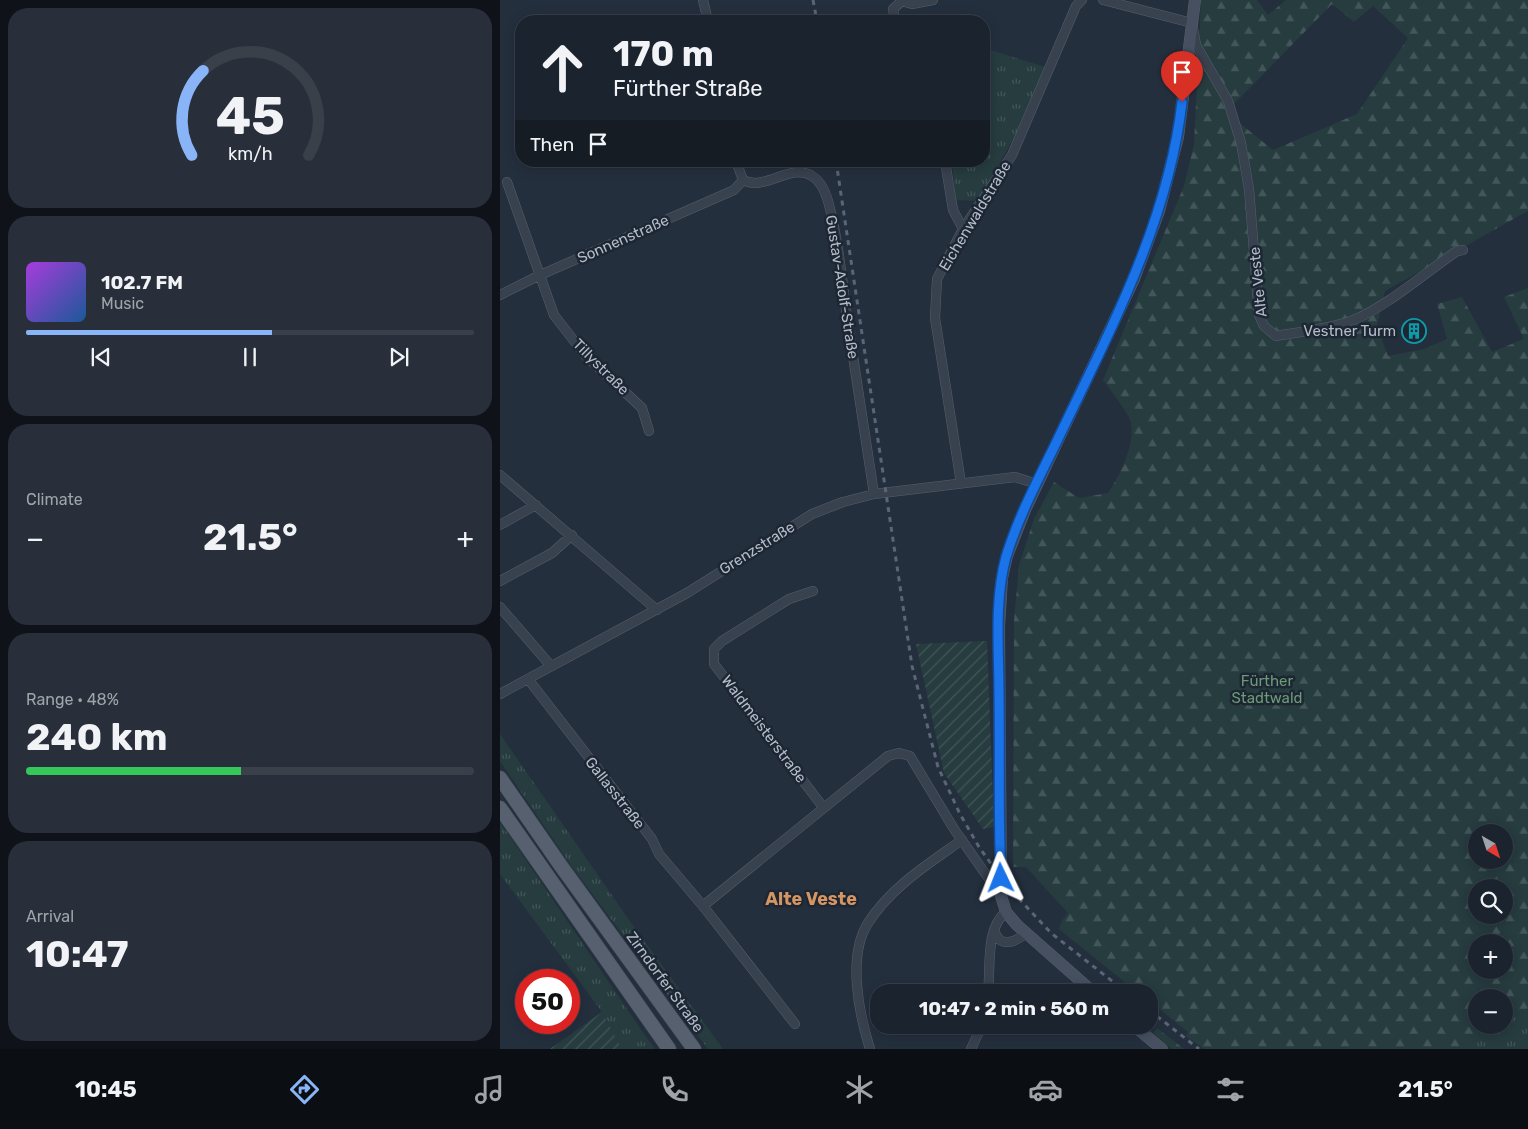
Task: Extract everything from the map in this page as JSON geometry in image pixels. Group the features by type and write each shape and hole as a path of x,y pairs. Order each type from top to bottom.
{"main road":[{"path":"1084,984 1025,934 1006,912 1001,896 999,627 1002,578 1006,556 1037,484 1134,279 1159,211 1178,137 1195,0"},
{"name":"Zirndorfer Straße","path":"500,778 694,1049"},
{"path":"500,808 669,1049"},
{"path":"1144,1034 1162,1049"}],"street":[{"path":"704,0 707,15"},
{"path":"894,15 893,9 902,0 912,4 933,0"},
{"name":"Eichenwaldstraße","path":"961,483 935,318 937,279 963,229 1012,156 1076,6 1082,0"},
{"path":"1103,0 1192,23"},
{"name":"Alte Veste","path":"1192,23 1196,45 1228,100 1241,142 1249,189 1259,314 1264,326 1276,336 1325,329 1353,320 1387,300 1457,251 1463,250"},
{"path":"738,167 743,180"},
{"path":"946,167 953,210 963,229"},
{"name":"Gustav-Adolf-Straße","path":"743,180 756,183 798,171 812,175 822,184 828,201 840,265 874,494"},
{"name":"Sonnenstraße","path":"500,296 538,276 734,190 743,180"},
{"name":"Tillystraße","path":"508,182 538,276 554,315 585,355 642,408 649,431"},
{"path":"500,475 657,610"},
{"name":"Grenzstraße","path":"500,694 657,610 812,514 843,502 874,494 1015,477 1037,484"},
{"path":"500,524 536,505"},
{"path":"500,581 552,553 572,535"},
{"name":"Waldmeisterstraße","path":"813,591 789,599 714,649 714,664 823,807"},
{"path":"500,607 551,666"},
{"name":"Gallasstraße","path":"528,679 652,839 659,854 703,906 795,1024"},
{"path":"703,906 888,756 899,753 910,756 962,840 1001,896"},
{"path":"870,1049 862,1024 857,985 858,948 867,924 888,898 912,875 962,840"},
{"path":"989,984 994,930 999,919 1006,912"},
{"path":"994,930 998,939 1007,943"},
{"path":"991,963 999,948 1025,934"},
{"path":"971,1049 978,1034"}],"green space":[{"name":"Fürther Stadtwald","path":"1201,0 1257,0 1268,15 1286,0 1528,0 1528,211 1385,291 1377,326 1388,356 1424,349 1447,339 1437,304 1462,297 1492,352 1524,339 1504,297 1528,288 1528,1008 1513,1017 1513,989 1468,989 1468,1034 1484,1034 1465,1046 1465,1049 1204,1049 1186,1036 1188,1032 1158,1008 1158,984 1127,984 1059,929 1061,922 1068,913 1026,867 1013,867 1014,621 1019,565 1034,519 1054,482 1079,498 1108,493 1126,460 1132,432 1130,419 1103,380 1184,186 1194,145","holes":["1332,4 1354,22 1373,6 1408,38 1357,114 1273,150 1226,112"]},
{"path":"990,50 1045,67 1024,120 978,201 956,200 953,167 990,167"},
{"path":"987,641 994,827 983,829 944,773 916,644"},
{"path":"500,734 627,917 723,1049 708,1049 570,864 500,761"},
{"path":"500,822 655,1049 622,1049 602,1012 580,982 580,969 570,969 500,874"},
{"path":"1528,1003 1528,1049 1456,1049 1480,1034 1513,1034 1513,1013"},
{"path":"602,1012 622,1049 550,1049 571,1034 580,1034 580,1028"},
{"path":"1158,1029 1184,1049 1172,1049 1154,1034 1158,1034"}],"railway":[{"path":"813,0 816,15"},
{"path":"837,167 912,666 938,767 960,814 979,847 1007,886 1051,933 1116,984"},
{"path":"1158,1017 1199,1049"}],"place":[{"name":"Vestner Turm","path":"1414,331"}],"district":[{"name":"Alte Veste","path":"811,899"}],"route":[{"path":"1001,878 999,600 1006,556 1037,484 1134,279 1159,211 1178,137 1182,102"}]}
